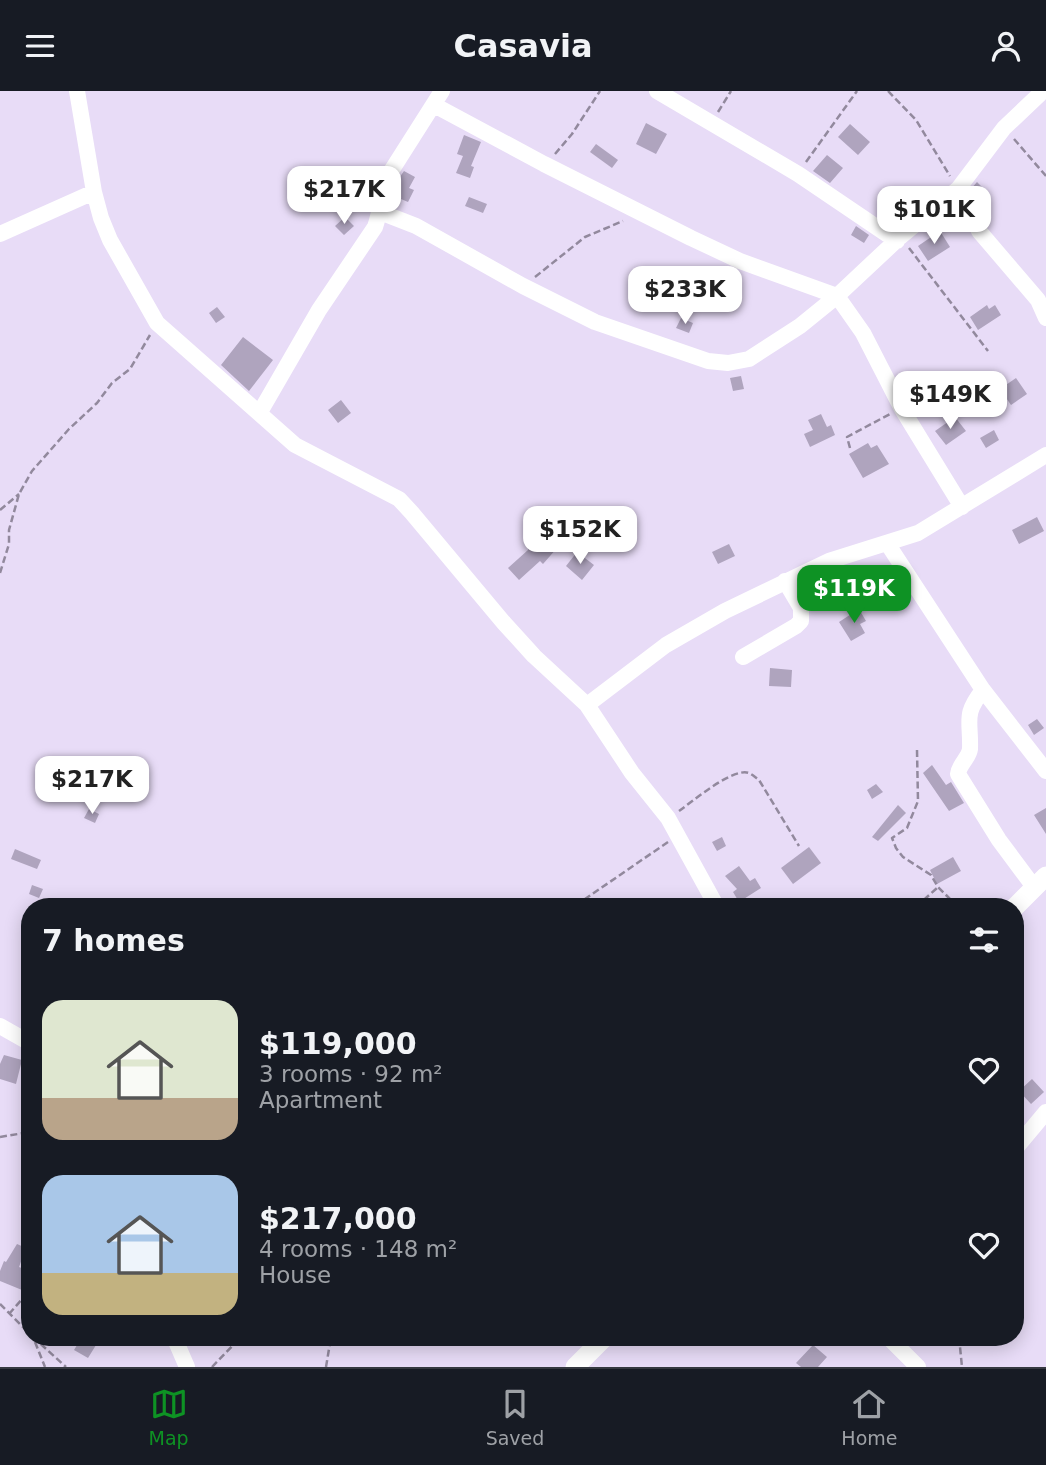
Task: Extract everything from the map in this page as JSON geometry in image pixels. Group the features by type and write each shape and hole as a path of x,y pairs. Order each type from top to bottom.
{"street":[{"path":"77,91 94,192 110,240 157,323 295,445 399,499 534,656 587,705 632,772 668,818 676,837 713,898"},
{"path":"657,91 798,174 899,239"},
{"path":"380,212 416,226 523,286 595,322 708,361 728,363 749,359 774,345 836,296 958,189 1004,128 1043,91"},
{"path":"260,412 319,310 374,227 388,176 438,98 544,164 740,261 836,296 863,333 902,408 962,507"},
{"path":"958,189 979,231 1038,300 1046,318"},
{"path":"0,234 94,192"},
{"path":"587,705 666,645 829,561 918,533 1046,455"},
{"path":"887,543 983,690 1046,771"},
{"path":"743,657 801,621 801,608 786,581"},
{"path":"983,690 970,708 970,751 958,774 999,839 1040,881 1024,898"},
{"path":"0,1026 21,1038"},
{"path":"1024,1138 1046,1112"},
{"path":"178,1346 187,1367"},
{"path":"575,1367 596,1346"},
{"path":"897,1346 918,1367"}],"path":[{"path":"544,164 559,151 600,91"},
{"path":"712,123 731,91"},
{"path":"798,174 857,91"},
{"path":"888,91 916,120 958,189"},
{"path":"1004,128 1046,176"},
{"path":"523,286 585,237 607,226 646,213"},
{"path":"899,239 988,351"},
{"path":"0,573 19,494 33,471 69,429 97,403 112,383 130,369 157,323"},
{"path":"850,448 846,437 851,433 902,408"},
{"path":"0,510 19,494"},
{"path":"917,750 918,801 907,828 892,838 904,857 931,875 949,898"},
{"path":"668,818 727,778 749,773 759,780 799,846"},
{"path":"585,898 676,837"},
{"path":"926,898 938,887"},
{"path":"0,1137 21,1134"},
{"path":"9,1314 21,1300"},
{"path":"0,1304 21,1326"},
{"path":"36,1346 44,1367"},
{"path":"42,1346 66,1367"},
{"path":"212,1367 232,1346"},
{"path":"326,1367 330,1346"},
{"path":"960,1346 962,1367"}],"building":[{"path":"646,123 667,134 656,154 636,144"},
{"path":"850,124 870,142 858,155 838,137"},
{"path":"464,135 481,142 471,166 474,167 470,178 456,173 463,156 457,154"},
{"path":"596,144 618,160 612,168 590,152"},
{"path":"827,155 843,168 830,183 813,171"},
{"path":"404,171 415,177 409,188 414,190 408,202 401,199 397,207 391,205 397,181"},
{"path":"977,182 983,188 974,197 970,190"},
{"path":"469,197 487,204 483,213 465,206"},
{"path":"345,217 354,226 344,235 335,226"},
{"path":"856,226 869,235 864,243 851,235"},
{"path":"940,231 950,247 928,261 918,246"},
{"path":"987,305 989,309 995,305 1001,315 978,330 970,317"},
{"path":"217,307 225,317 216,323 209,313"},
{"path":"681,318 693,323 689,333 676,328"},
{"path":"243,337 273,360 249,391 221,365"},
{"path":"741,376 744,389 733,391 730,378"},
{"path":"1016,378 1027,394 1011,405 1000,389"},
{"path":"341,400 351,413 338,423 328,410"},
{"path":"821,414 827,427 831,425 835,435 810,447 804,434 813,430 808,420"},
{"path":"955,417 966,431 946,445 935,431"},
{"path":"994,430 999,440 986,448 980,438"},
{"path":"868,443 871,448 877,445 889,464 863,478 849,454"},
{"path":"1037,517 1044,531 1019,544 1012,530"},
{"path":"547,527 565,539 543,564 540,561 519,580 508,568 528,550 529,546 525,542 534,532 536,534"},
{"path":"729,544 735,556 718,564 712,552"},
{"path":"577,552 594,565 582,580 566,566"},
{"path":"859,609 866,621 860,624 865,633 851,641 839,622"},
{"path":"770,668 792,670 791,687 769,686"},
{"path":"1037,719 1044,728 1034,735 1028,725"},
{"path":"932,765 946,785 951,782 964,803 949,811 923,773"},
{"path":"876,784 883,792 872,799 867,790"},
{"path":"898,805 906,813 878,841 872,837"},
{"path":"1046,808 1046,834 1034,815"},
{"path":"89,809 99,814 95,823 84,818"},
{"path":"722,837 726,846 717,851 712,842"},
{"path":"809,847 821,863 793,884 781,868"},
{"path":"15,849 41,860 37,869 11,859"},
{"path":"953,857 961,871 937,884 930,870"},
{"path":"739,866 750,881 755,878 761,888 745,898 737,898 733,892 737,889 725,876"},
{"path":"32,885 43,889 39,898 29,894"},
{"path":"4,1055 21,1060 16,1084 0,1079 0,1064"},
{"path":"1032,1079 1044,1092 1031,1104 1024,1096 1024,1086"},
{"path":"17,1244 21,1246 21,1290 0,1281 0,1271 4,1261 6,1262"},
{"path":"76,1346 95,1346 88,1358 74,1350"},
{"path":"812,1346 827,1357 818,1367 801,1367 796,1363"}]}
